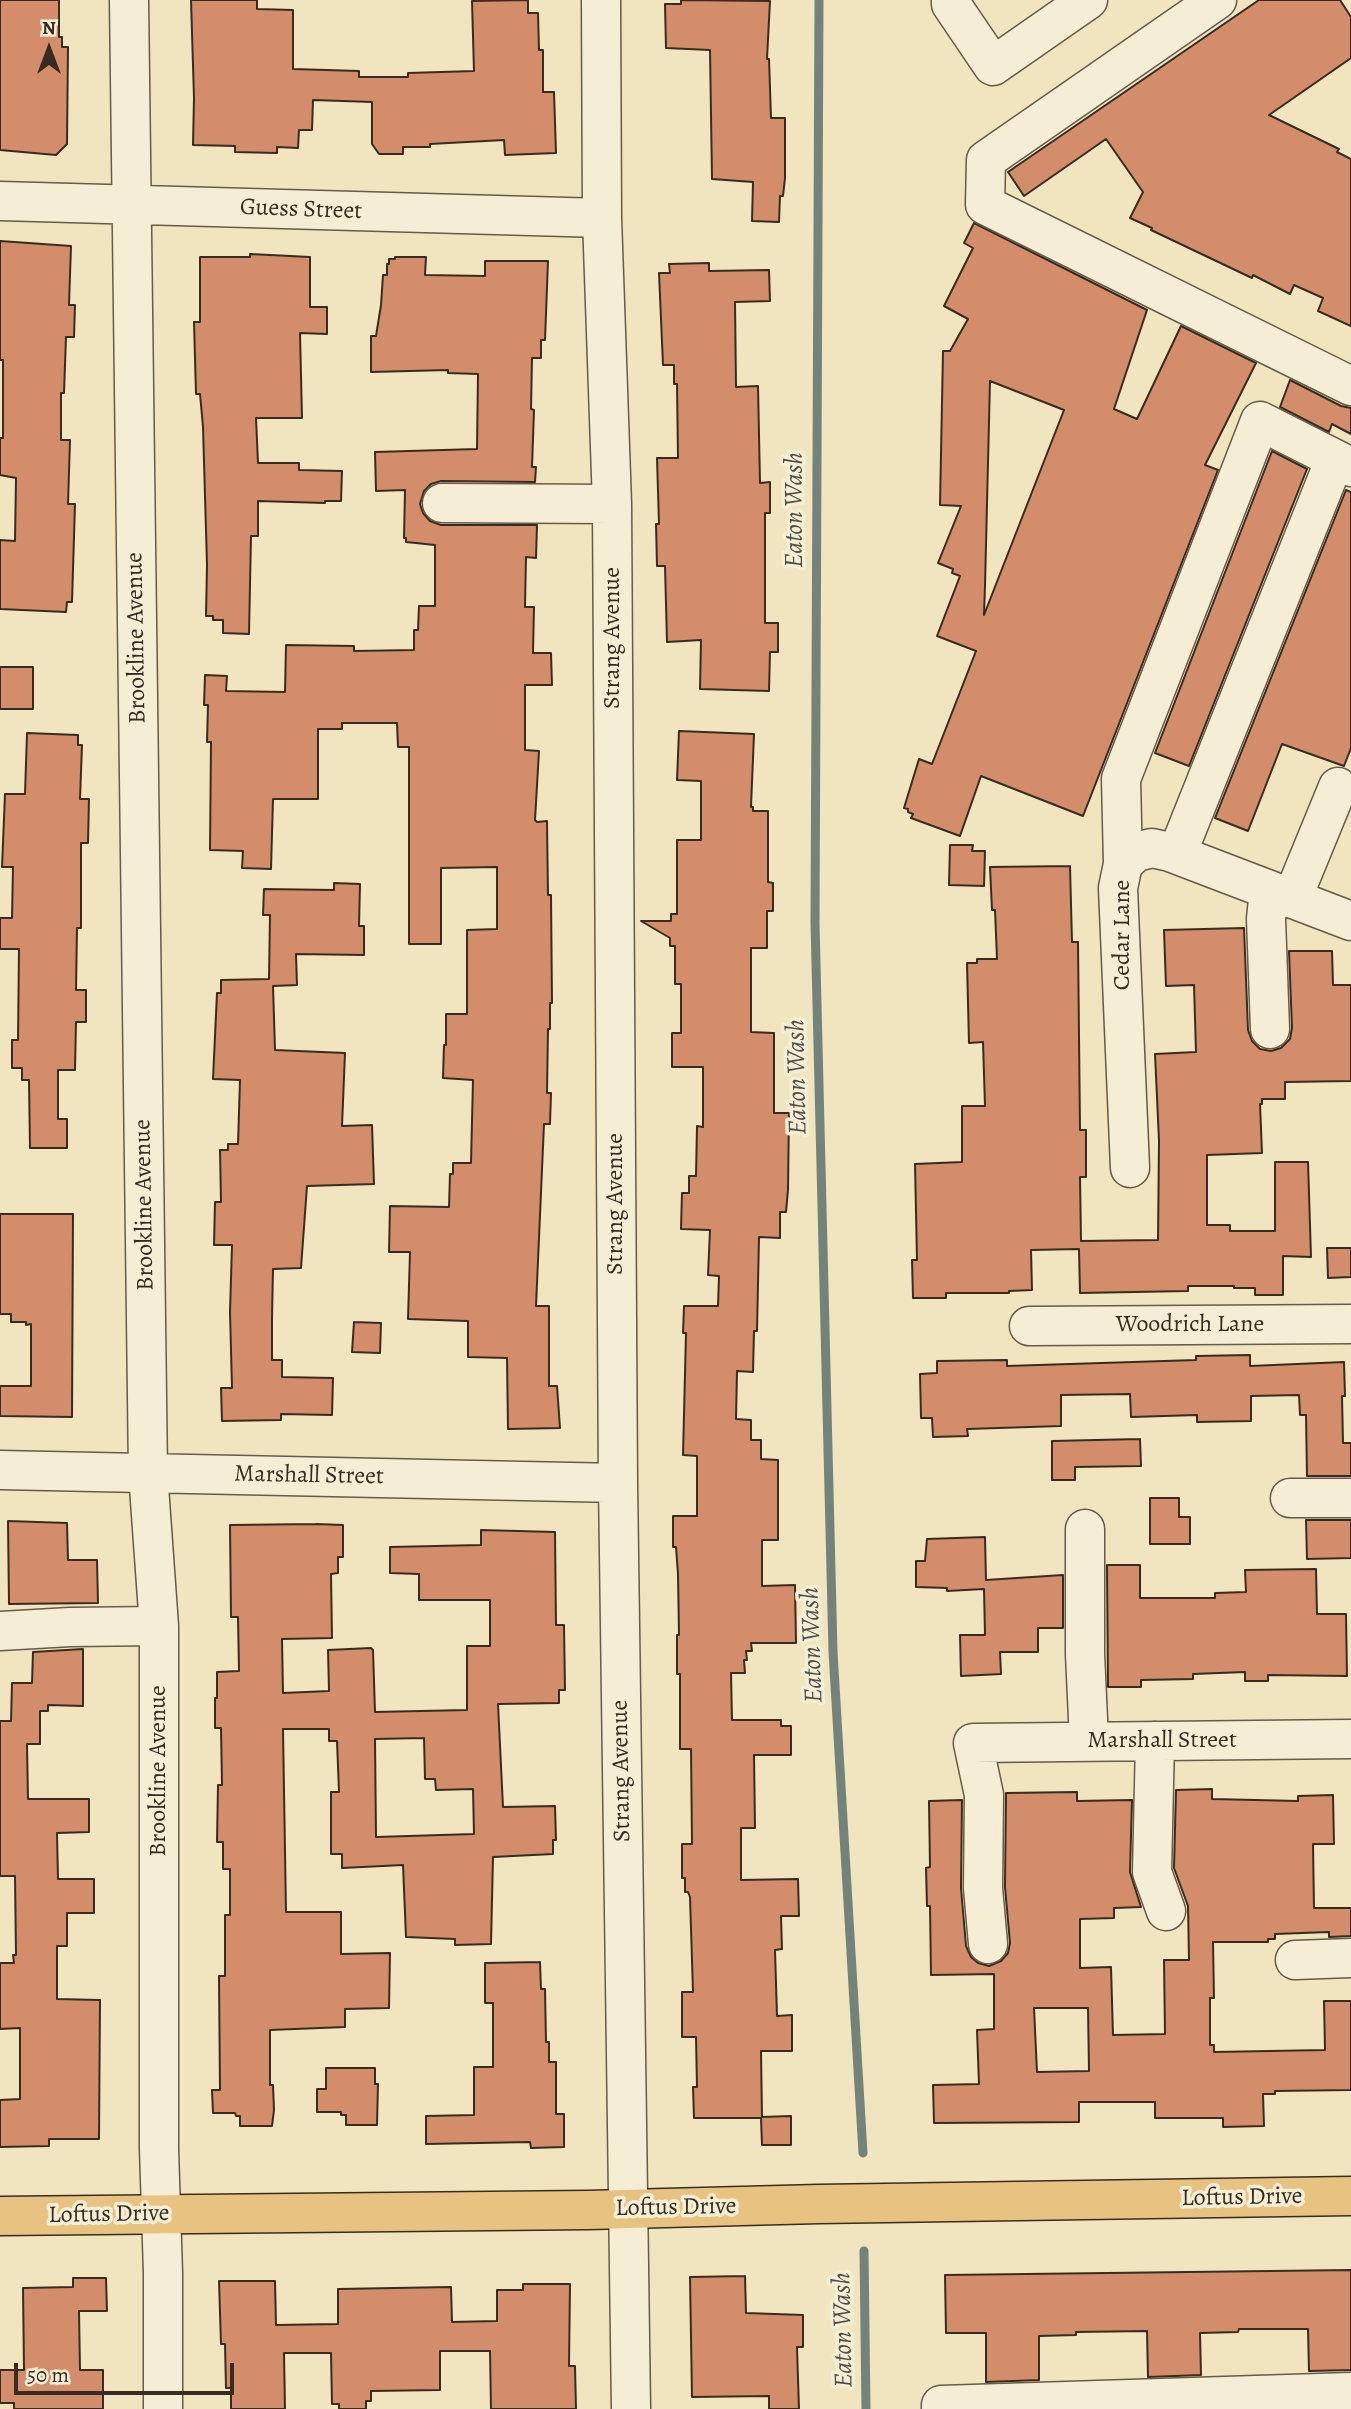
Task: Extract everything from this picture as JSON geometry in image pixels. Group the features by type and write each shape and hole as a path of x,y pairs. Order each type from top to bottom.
{"main road":[{"name":"Loftus Drive","path":"0,2216 629,2209 1351,2196"}],"street":[{"name":"Brookline Avenue","path":"129,0 148,1473 159,1626 163,2409"},
{"name":"Strang Avenue","path":"601,0 602,218 612,504 618,1483 631,2409"},
{"path":"951,0 951,4 993,66 1088,0"},
{"path":"1217,0 986,160 985,205 1351,386"},
{"name":"Guess Street","path":"0,201 602,218"},
{"path":"1123,864 1121,779 1260,421 1343,463 1177,854"},
{"path":"442,503 612,504"},
{"path":"1270,1029 1266,919 1338,787"},
{"name":"Cedar Lane","path":"1130,1168 1118,888 1123,864 1136,852 1152,848 1177,854 1351,921"},
{"name":"Woodrich Lane","path":"1028,1325 1351,1324"},
{"name":"Marshall Street","path":"0,1470 618,1483"},
{"path":"1290,1498 1351,1498"},
{"path":"1085,1530 1085,1654 1089,1741"},
{"path":"0,1631 70,1626 159,1626"},
{"name":"Marshall Street","path":"988,1944 984,1888 984,1795 973,1743 1351,1739"},
{"path":"1155,1741 1152,1872 1166,1912"},
{"path":"1295,1960 1351,1958"},
{"path":"941,2409 941,2405 1351,2392"}],"building":[{"path":"0,0 59,0 59,37 62,37 62,47 68,47 67,144 56,155 0,150"},
{"path":"191,0 257,0 257,9 293,10 293,69 359,71 359,77 408,77 408,73 474,71 472,1 528,0 528,13 538,13 539,50 543,50 543,92 554,92 556,153 505,155 504,140 403,147 403,154 379,154 372,144 372,102 313,100 312,130 299,130 298,148 277,147 277,153 235,152 235,146 193,145"},
{"path":"681,0 770,1 767,59 771,118 785,118 785,178 783,196 780,196 779,222 752,221 753,182 712,179 710,50 666,48 665,4 681,4"},
{"path":"1259,0 1340,0 1351,17 1351,58 1269,115 1339,149 1337,152 1351,159 1351,326 1318,311 1323,298 1294,285 1290,294 1130,218 1143,192 1106,139 1024,196 1008,172"},
{"path":"974,223 1147,310 1114,409 1137,419 1181,326 1256,363 1205,465 1218,470 1083,816 981,776 960,836 911,818 913,814 904,808 919,759 932,764 976,651 937,636 960,576 952,573 953,569 938,563 961,506 940,505 943,351 950,351 968,319 944,306 973,248 964,243","holes":["990,381 1064,410 984,615"]},
{"path":"0,241 71,246 69,305 75,305 74,337 66,337 64,393 61,393 61,440 70,440 68,504 75,504 72,602 67,602 66,612 0,609 0,540 15,541 16,478 0,475 3,360 0,360"},
{"path":"250,254 310,257 310,307 327,307 327,334 300,333 302,418 256,418 258,463 299,463 299,470 342,471 341,501 258,501 258,536 251,536 249,634 223,633 223,620 213,620 213,616 206,616 203,427 200,394 196,394 194,322 200,322 200,257 250,257"},
{"path":"426,257 425,275 485,276 485,261 548,261 545,340 541,340 541,358 532,358 532,467 536,467 535,482 441,481 431,484 424,491 420,504 430,521 441,525 537,525 536,558 526,557 525,607 534,607 533,653 551,653 552,685 525,685 525,750 539,751 535,820 547,821 552,1003 548,1029 547,1093 551,1093 550,1124 544,1124 536,1306 549,1306 549,1386 557,1386 560,1428 508,1429 507,1358 468,1357 468,1321 408,1319 410,1252 389,1252 390,1206 449,1207 453,1163 471,1163 473,1080 443,1078 446,1014 467,1014 467,930 497,929 497,867 441,868 441,944 409,944 409,747 398,747 397,723 342,723 342,729 318,729 318,799 273,799 271,869 242,868 243,851 210,850 211,742 207,742 208,705 204,705 205,675 227,676 226,691 285,692 286,645 354,646 354,651 414,650 414,630 418,630 419,606 435,606 435,545 406,542 405,490 376,491 375,452 477,449 478,374 448,373 448,370 371,372 371,336 376,336 383,275 387,275 389,259"},
{"path":"709,263 709,271 769,270 770,301 735,302 736,387 758,386 760,483 770,482 770,513 765,513 765,623 778,623 778,652 770,652 769,691 700,689 701,640 667,642 665,566 657,566 657,458 678,458 677,384 674,384 674,365 663,365 659,273 670,273 669,264"},
{"path":"1290,380 1341,406 1351,408 1351,434 1332,424 1329,432 1280,407"},
{"path":"1272,451 1307,469 1189,766 1155,753"},
{"path":"1346,490 1351,492 1351,748 1344,766 1282,744 1248,831 1215,818"},
{"path":"0,667 33,667 33,709 0,709"},
{"path":"679,731 754,734 751,807 753,811 768,811 768,882 773,883 773,911 767,911 767,948 751,948 751,1032 774,1033 774,1113 789,1113 788,1190 786,1212 780,1212 780,1238 759,1237 757,1331 754,1331 753,1372 737,1371 736,1419 751,1420 751,1440 761,1440 761,1459 778,1460 778,1540 762,1540 762,1586 795,1585 796,1643 751,1643 752,1651 746,1651 747,1660 744,1660 745,1673 731,1673 732,1720 781,1720 781,1726 791,1726 791,1755 754,1755 755,1828 741,1828 741,1880 798,1879 799,1916 781,1916 782,1949 775,1950 777,2016 792,2015 792,2051 761,2051 762,2117 791,2116 791,2145 762,2145 761,2118 694,2118 693,2087 697,2087 696,2037 682,2037 682,1992 693,1992 690,1897 688,1892 685,1892 685,1878 682,1878 682,1844 692,1844 691,1749 680,1749 680,1674 677,1674 678,1574 676,1547 673,1547 673,1516 697,1516 697,1456 683,1455 686,1333 683,1333 684,1306 718,1306 719,1276 708,1275 710,1230 681,1229 682,1193 689,1193 689,1176 696,1176 697,1126 703,1127 703,1067 672,1067 672,1033 681,1033 681,984 675,984 675,946 670,946 670,938 641,921 671,921 671,914 677,914 677,840 701,840 701,781 677,780"},
{"path":"27,733 78,735 78,745 82,745 80,799 89,799 88,843 81,843 81,928 77,928 76,990 86,990 86,1022 76,1022 75,1070 58,1070 58,1119 67,1119 67,1148 30,1148 29,1080 22,1080 22,1068 12,1068 12,1040 18,1040 19,949 0,949 0,918 12,918 13,867 2,867 5,794 25,794"},
{"path":"950,845 973,845 972,851 985,851 984,886 949,885"},
{"path":"1070,866 1072,942 1078,942 1080,1130 1086,1130 1086,1177 1080,1177 1081,1241 1158,1240 1159,1141 1155,1054 1196,1052 1194,985 1166,986 1164,930 1244,928 1248,1030 1252,1041 1260,1049 1271,1051 1281,1048 1290,1039 1292,1028 1289,951 1332,951 1333,985 1351,985 1351,1081 1285,1082 1285,1099 1262,1099 1260,1104 1262,1153 1207,1155 1207,1225 1230,1225 1230,1231 1275,1231 1275,1162 1308,1162 1311,1257 1283,1256 1283,1295 1255,1295 1255,1288 1234,1286 1188,1286 1188,1291 1080,1293 1079,1249 1031,1250 1032,1290 1009,1293 946,1293 946,1298 913,1298 912,1260 917,1260 915,1164 962,1162 962,1106 985,1106 983,1042 969,1043 967,963 977,963 977,959 997,959 990,867"},
{"path":"334,883 360,884 359,926 364,926 364,955 296,954 297,985 273,986 275,1050 345,1053 342,1126 372,1125 374,1184 307,1186 301,1268 273,1269 272,1360 282,1360 282,1377 333,1378 332,1415 281,1414 281,1420 222,1421 221,1388 232,1388 232,1245 214,1245 215,1202 221,1202 220,1150 228,1150 228,1144 238,1144 240,1080 213,1079 217,993 221,993 221,980 269,979 270,915 263,915 264,889 334,890"},
{"path":"0,1214 73,1214 72,1417 0,1416 0,1386 31,1386 31,1324 11,1322 11,1314 0,1314"},
{"path":"1327,1248 1351,1248 1351,1277 1328,1278"},
{"path":"354,1322 381,1323 380,1353 352,1352"},
{"path":"1250,1355 1250,1366 1344,1362 1343,1443 1351,1443 1351,1476 1307,1476 1306,1415 1300,1415 1299,1395 1251,1396 1251,1421 1197,1422 1197,1415 1131,1417 1130,1394 1061,1395 1061,1426 967,1429 968,1436 933,1437 932,1418 921,1418 920,1374 937,1373 937,1361 1007,1360 1007,1366 1196,1360 1196,1356"},
{"path":"1140,1439 1141,1466 1075,1467 1075,1480 1052,1480 1052,1441"},
{"path":"1150,1498 1179,1498 1179,1517 1190,1517 1190,1544 1150,1544"},
{"path":"1306,1520 1351,1520 1351,1558 1307,1559"},
{"path":"8,1521 67,1523 68,1560 97,1560 98,1603 9,1604"},
{"path":"230,1525 343,1525 343,1557 338,1557 338,1573 331,1574 332,1638 282,1639 283,1693 329,1691 328,1650 371,1648 375,1712 467,1710 467,1646 490,1646 490,1600 419,1600 419,1574 390,1573 390,1547 481,1545 481,1530 555,1532 556,1625 564,1625 565,1690 559,1690 559,1703 498,1704 503,1807 555,1806 556,1840 553,1840 553,1854 493,1857 491,1944 455,1945 455,1939 406,1937 403,1865 342,1868 342,1854 331,1854 331,1792 339,1792 337,1741 329,1741 329,1729 283,1729 286,1912 341,1912 341,1954 390,1953 389,2008 345,2009 345,2027 270,2030 270,2085 273,2085 274,2110 272,2126 240,2126 240,2116 235,2113 213,2113 212,2090 220,2090 219,1976 225,1976 225,1915 230,1915 230,1869 223,1869 223,1842 217,1842 218,1785 222,1785 221,1728 215,1728 215,1698 217,1672 239,1671 238,1617 231,1617","holes":["424,1738 425,1779 435,1779 436,1790 473,1789 474,1834 376,1837 375,1739"]},
{"path":"985,1537 986,1580 1063,1575 1063,1628 1038,1628 1038,1652 1000,1652 1001,1674 961,1676 960,1635 985,1635 984,1589 947,1591 947,1588 916,1587 916,1561 925,1561 927,1539"},
{"path":"1107,1565 1140,1565 1140,1598 1215,1598 1215,1593 1246,1592 1245,1570 1316,1569 1317,1614 1346,1614 1347,1676 1268,1675 1268,1681 1245,1681 1245,1672 1193,1674 1193,1679 1141,1680 1141,1687 1108,1687"},
{"path":"83,1649 83,1706 48,1705 48,1711 40,1711 40,1744 27,1744 28,1799 89,1799 89,1832 57,1833 58,1879 94,1879 94,1913 67,1913 67,1946 57,1946 57,1999 100,2000 99,2139 49,2139 49,2146 0,2147 0,2100 20,2099 20,2028 0,2029 0,1963 14,1963 13,1955 16,1955 15,1876 0,1876 0,1721 11,1721 12,1683 32,1683 33,1652"},
{"path":"1212,1789 1212,1799 1298,1801 1298,1796 1333,1795 1334,1844 1313,1844 1314,1908 1351,1908 1351,1936 1329,1937 1329,1932 1275,1934 1275,1939 1268,1939 1268,1942 1213,1942 1214,1998 1210,1998 1210,2045 1214,2045 1214,2052 1325,2050 1324,2001 1351,2001 1351,2090 1275,2091 1275,2094 1263,2094 1264,2126 1223,2127 1223,2118 1155,2118 1155,2102 1079,2102 1079,2122 934,2123 933,2085 979,2084 977,2030 994,2029 994,1974 931,1975 930,1906 927,1906 926,1868 930,1867 929,1801 962,1800 961,1888 966,1946 971,1957 978,1963 989,1966 1001,1961 1008,1953 1010,1943 1005,1887 1006,1793 1077,1792 1077,1801 1132,1800 1130,1872 1141,1907 1114,1908 1114,1918 1080,1919 1080,1968 1111,1967 1113,2035 1165,2034 1164,1960 1189,1960 1188,1906 1174,1868 1176,1790","holes":["1034,2008 1088,2008 1089,2071 1037,2072"]},
{"path":"540,1962 541,1989 545,1989 546,2042 549,2042 549,2062 556,2062 556,2114 564,2114 564,2147 531,2148 530,2142 426,2144 426,2116 474,2115 474,2067 493,2067 493,2003 485,2003 485,1963"},
{"path":"326,2068 375,2068 375,2084 378,2084 377,2125 346,2125 346,2115 341,2115 341,2112 317,2112 317,2089 326,2089"},
{"path":"1351,2270 1351,2370 1309,2371 1308,2329 1239,2329 1238,2332 1200,2333 1201,2375 1148,2377 1147,2331 1076,2332 1076,2335 1039,2336 1039,2380 986,2382 986,2333 946,2333 945,2275"},
{"path":"745,2276 746,2313 803,2315 803,2347 797,2347 799,2409 769,2409 769,2396 692,2397 690,2277"},
{"path":"73,2278 106,2278 107,2311 79,2311 80,2370 103,2370 103,2409 14,2409 14,2403 0,2403 0,2370 24,2370 23,2288 73,2287"},
{"path":"219,2281 275,2281 276,2325 338,2324 338,2289 451,2287 452,2322 497,2321 497,2290 523,2290 523,2284 570,2284 569,2366 575,2366 576,2409 491,2409 490,2351 440,2351 440,2390 371,2391 371,2401 366,2401 366,2409 339,2409 339,2404 332,2404 331,2353 284,2353 285,2409 231,2409 231,2388 226,2388 225,2344 221,2344"}],"waterway":[{"name":"Eaton Wash","path":"819,0 815,923 833,1652 863,2153"},
{"name":"Eaton Wash","path":"864,2251 866,2409"}]}
